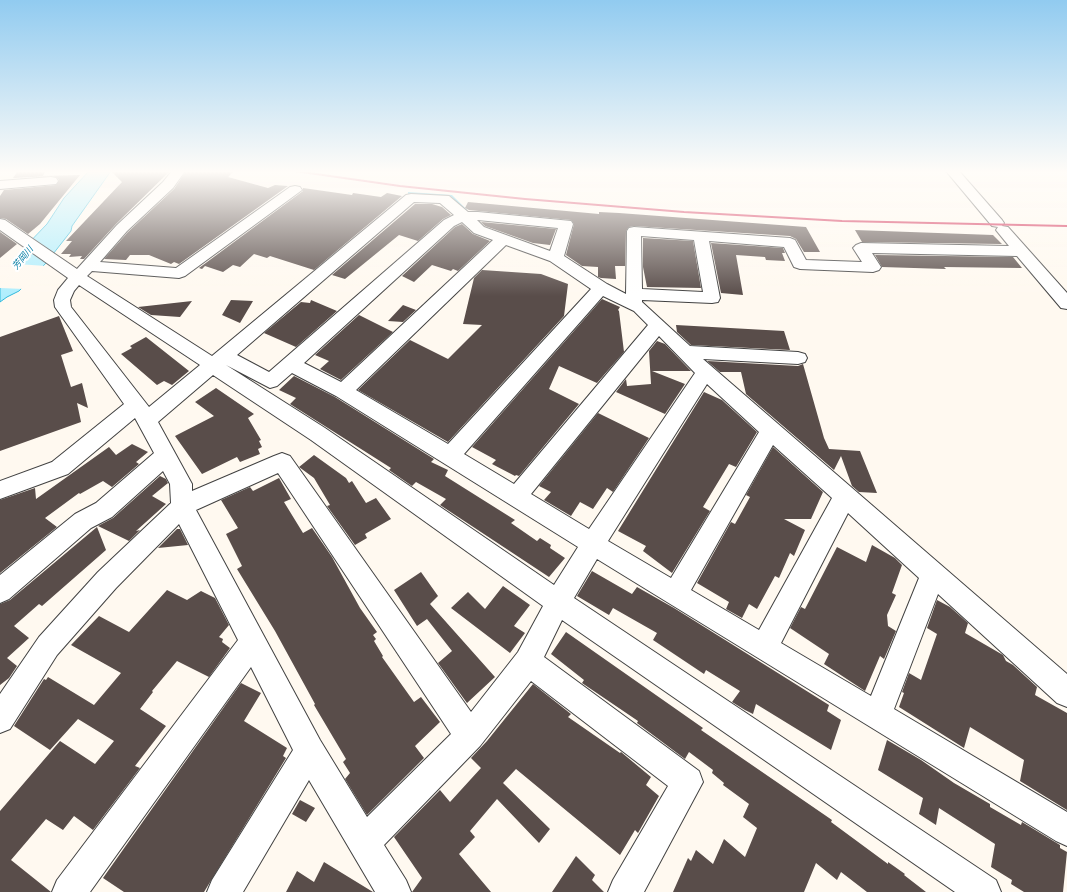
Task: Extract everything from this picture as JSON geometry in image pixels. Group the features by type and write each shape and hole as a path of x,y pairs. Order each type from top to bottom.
{"street":[{"path":"138,213 122,228 66,290 62,300 63,307 68,317 142,413 166,455 181,484 182,506 309,751 365,841 391,890"},
{"path":"83,272 179,273 263,213"},
{"path":"0,490 60,468 142,413 218,359 393,213"},
{"path":"458,213 479,230 556,258 601,288 634,299 712,298 701,236"},
{"path":"988,213 1067,304"},
{"path":"218,359 270,381 449,223 462,217 478,216 566,224 556,258"},
{"path":"0,223 53,260 83,272 218,359 318,434 558,602 984,892"},
{"path":"1021,251 861,248 872,267 800,264 790,243 634,231 634,299 640,307 705,372 1067,694"},
{"path":"343,391 503,239"},
{"path":"450,456 601,288"},
{"path":"516,497 658,325"},
{"path":"685,352 798,358"},
{"path":"291,364 343,391 764,648 1067,830"},
{"path":"365,841 470,736 528,662 558,602 593,544 705,372"},
{"path":"675,594 770,430"},
{"path":"0,590 82,521 104,510 166,455"},
{"path":"0,719 48,646 106,580 182,506 282,462 470,736"},
{"path":"764,648 845,496"},
{"path":"877,715 933,574"},
{"path":"69,892 253,642"},
{"path":"528,662 688,782 625,892"},
{"path":"224,892 309,751"}],"water":[{"name":"芳岡川","path":"54,213 81,213 72,226 71,231 46,263 19,291 0,302 0,288 19,267 18,257 23,249 47,224"}],"pier":[{"path":"17,264 46,266 24,289 0,288 0,285 17,267"}],"building":[{"path":"0,213 49,213 40,224 28,234 6,219 0,218"},
{"path":"93,213 128,213 84,259 80,259 82,256 69,257 71,254 61,254 72,241 66,241"},
{"path":"149,213 251,213 179,264 174,262 171,264 149,255 130,255 126,260 104,259 128,232"},
{"path":"274,213 382,213 314,270 270,256 267,258 254,254 240,267 233,265 223,272 205,266 202,269 199,268"},
{"path":"405,213 448,213 451,215 443,219 418,241 399,235 345,279 332,275"},
{"path":"496,213 599,214 599,213 612,213 806,227 820,252 804,252 796,239 790,236 634,226 629,227 626,231 625,266 615,266 616,279 601,278 598,277 598,267 582,266 566,255 574,224 571,220"},
{"path":"481,222 556,229 550,245 533,243 485,226"},
{"path":"462,224 473,234 490,241 458,271 453,269 451,271 432,265 414,282 402,276 455,227"},
{"path":"855,230 993,235 1002,244 862,242"},
{"path":"0,232 17,244 0,258"},
{"path":"643,238 693,241 701,288 647,287 643,267"},
{"path":"711,243 783,248 785,253 782,253 785,261 766,260 765,257 736,255 743,295 721,293"},
{"path":"875,255 1013,257 1022,268 944,267 946,269 882,267"},
{"path":"482,270 541,274 568,284 564,316 448,442 358,390 410,340 448,359 482,325 463,324 474,278"},
{"path":"602,299 620,307 618,310 624,352 597,383 559,366 549,389 579,404 519,476 515,476 492,464 496,460 472,447"},
{"path":"231,300 253,301 240,323 222,315"},
{"path":"311,300 337,311 296,347 264,333 301,302 310,303"},
{"path":"192,301 180,317 151,315 138,307"},
{"path":"403,305 416,310 403,322 388,321"},
{"path":"359,315 393,332 341,380 320,369 329,361 315,355"},
{"path":"59,316 73,351 61,355 71,387 82,383 88,408 77,403 81,422 0,451 0,337"},
{"path":"676,325 784,331 790,350 691,345 677,332"},
{"path":"146,337 189,371 172,385 164,381 157,385 121,354 132,348 130,346"},
{"path":"657,341 665,344 691,371 652,371 685,384 665,414 616,392 626,379 627,386 651,384 649,351"},
{"path":"707,361 798,366 803,364 824,438 829,449 860,451 877,493 859,492 852,486 841,456 834,470 746,394 741,372 720,372"},
{"path":"294,376 335,397 434,459 431,462 448,470 445,476 515,520 511,523 537,541 540,538 551,545 550,548 565,558 549,577 440,505 446,499 416,482 412,486 389,470 391,468 290,404 296,398 279,390"},
{"path":"216,388 254,414 248,418 261,440 259,441 262,447 258,449 260,454 240,462 237,457 202,474 175,436 214,416 195,402"},
{"path":"704,392 722,400 757,432 736,467 729,464 703,507 710,511 672,573 643,551 646,546 618,531"},
{"path":"598,413 649,438 613,492 607,488 593,509 580,502 571,516 544,500 551,492 539,486"},
{"path":"132,444 148,452 136,462 139,464 112,487 103,481 80,494 79,493 45,518 57,527 0,573 0,500 35,488 36,499 109,447 116,455"},
{"path":"773,447 823,492 811,519 784,519 805,530 794,556 790,553 779,578 775,576 757,609 749,604 742,618 726,609 729,602 697,583 731,522 735,524 750,497 746,495"},
{"path":"314,455 346,478 349,483 352,481 366,503 376,498 391,519 365,534 367,538 355,545 327,506 330,505 314,478 299,467"},
{"path":"160,476 166,479 168,483 152,496 166,504 136,531 140,530 129,541 98,526 113,518"},
{"path":"279,478 291,499 284,502 303,533 312,528 332,557 360,608 377,632 373,635 376,639 374,641 383,656 382,657 414,702 421,697 440,722 415,746 424,758 367,815 345,779 350,773 343,762 346,759 314,705 315,704 275,631 237,569 242,566 226,534 238,528 221,500 250,487 253,491"},
{"path":"97,527 106,550 42,606 39,604 14,626 29,638 7,658 17,666 9,678 0,685 0,604 10,600"},
{"path":"177,529 180,529 188,545 158,548"},
{"path":"872,545 895,558 902,565 892,593 896,595 887,615 888,626 896,631 884,659 880,656 865,691 824,664 829,654 790,628 801,607 805,609 837,547 866,562"},
{"path":"592,571 632,594 637,587 674,608 829,705 827,711 841,720 831,750 756,704 753,714 745,710 732,702 740,691 706,670 704,674 653,640 657,633 613,608 609,615 577,596"},
{"path":"421,572 438,596 430,604 495,677 467,703 438,663 452,651 427,619 417,626 394,590"},
{"path":"503,586 530,605 514,626 525,633 510,653 451,608 468,592 485,609"},
{"path":"167,590 187,600 201,591 215,598 229,625 219,637 223,639 222,642 230,648 209,677 177,661 152,691 153,692 140,709 166,726 135,766 140,768 93,830 74,816 63,830 46,819 11,860 51,892 0,892 0,811 60,741 95,764 114,741 78,719 50,750 14,726 44,679 46,680 48,677 94,705 121,673 71,645 99,616 129,632"},
{"path":"937,600 950,607 968,623 965,633 1003,655 1006,661 1013,665 1037,687 1035,695 1067,713 1067,810 1020,781 1024,760 970,727 964,748 899,707 904,693 902,692 909,673 921,680 937,634 927,628"},
{"path":"566,632 703,728 701,730 832,820 831,822 888,864 888,862 905,874 904,875 926,892 867,892 841,872 837,880 816,863 804,892 673,892 688,858 691,861 696,850 713,864 724,839 745,857 757,828 743,817 749,804 723,785 724,783 712,773 713,770 689,752 685,759 637,723 638,721 582,683 584,680 551,654"},
{"path":"241,683 261,693 244,721 287,748 283,756 286,758 204,892 124,892 103,878"},
{"path":"533,684 571,714 568,717 620,753 621,752 651,777 646,785 659,796 638,833 635,830 620,855 516,769 503,783 550,829 539,843 497,799 470,831 475,837 459,854 491,892 412,892 422,878 394,837 440,790 450,802 481,768 471,758 487,741"},
{"path":"887,740 990,804 990,807 1021,825 1022,822 1060,845 1060,848 1067,852 1063,892 1024,892 1011,884 1012,880 991,867 995,844 939,808 936,825 919,814 923,798 878,770"},
{"path":"300,800 315,808 306,822 292,814"},
{"path":"576,856 595,875 592,880 604,892 552,892"},
{"path":"324,862 373,892 286,892 297,871 314,882"}],"railway":[{"path":"695,213 842,221 1067,226"}]}
